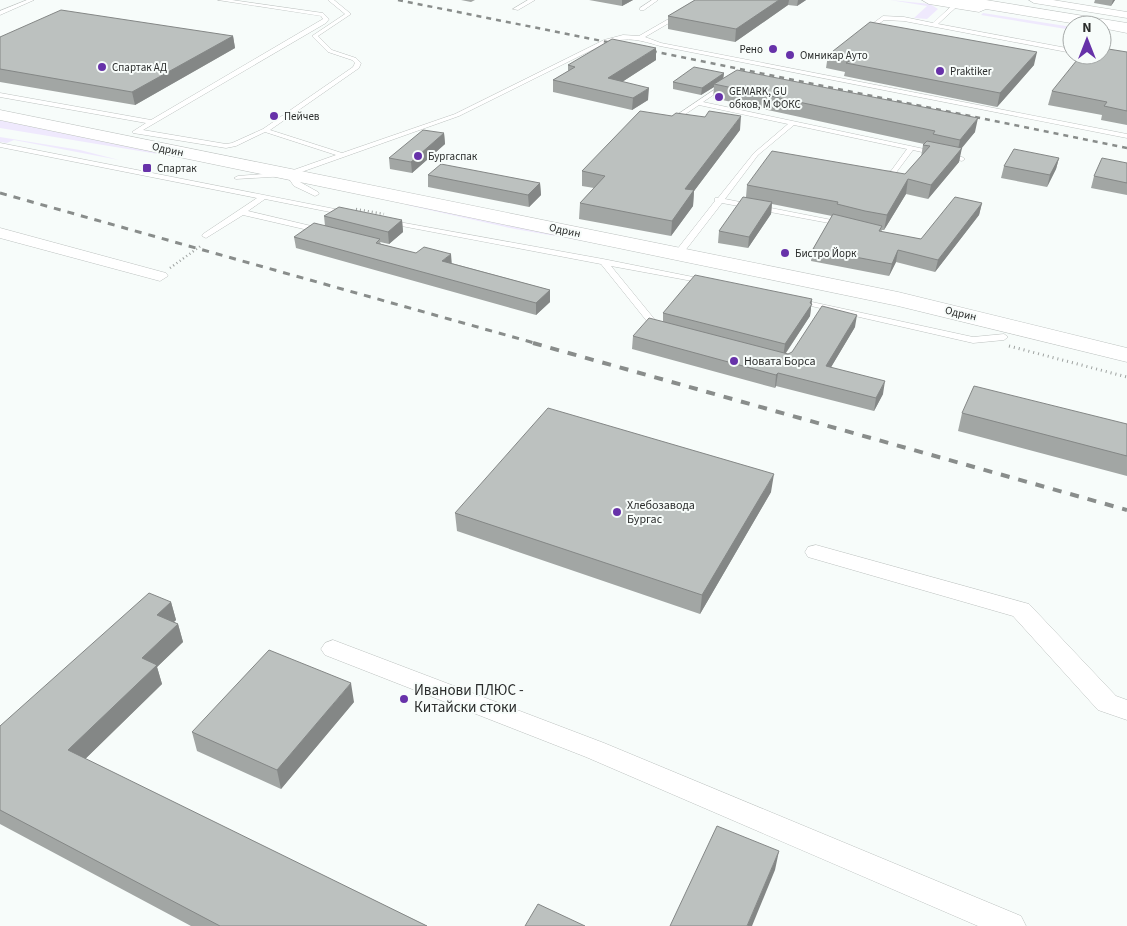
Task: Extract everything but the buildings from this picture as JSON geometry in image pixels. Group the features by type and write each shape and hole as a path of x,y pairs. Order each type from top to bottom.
{"main road":[{"path":"929,0 958,2 1127,28"},
{"path":"958,2 1062,21"},
{"path":"1112,30 1127,32"},
{"name":"Одрин","path":"0,115 128,135 289,174 964,313 1127,356"},
{"name":"Одрин","path":"0,133 85,146 238,178 319,179 564,244 871,306 1005,341 1127,369"},
{"path":"564,244 589,245 654,257 678,254"}],"street":[{"path":"1034,0 1127,15"},
{"path":"0,233 160,276"},
{"path":"816,552 1021,610 1106,703 1127,710"},
{"path":"333,649 595,750 1011,926"}],"lane":[{"path":"0,13 31,0"},
{"path":"128,135 324,22 326,19 323,15 221,0"},
{"path":"128,135 230,146 265,130 356,68 358,63 354,59 330,52 315,36 348,14 331,0"},
{"path":"516,8 532,0"},
{"path":"642,8 655,0"},
{"path":"934,24 958,2"},
{"path":"642,38 642,36 682,14"},
{"path":"860,35 884,18 934,24 1062,49"},
{"path":"319,179 342,155 457,115 606,41 623,37 642,38 660,44 1127,136"},
{"path":"670,122 730,80"},
{"path":"0,95 152,122"},
{"path":"699,103 962,159"},
{"path":"678,254 718,200 756,154 792,124"},
{"path":"265,130 342,155"},
{"path":"0,145 353,214"},
{"path":"876,172 893,173 911,148"},
{"path":"756,154 765,156"},
{"path":"238,178 289,174"},
{"path":"206,236 265,196"},
{"path":"718,200 831,221 854,228"},
{"path":"242,212 329,233"},
{"path":"380,220 603,261 715,284"},
{"path":"603,261 655,328 664,330"},
{"path":"787,299 973,340 1005,341"},
{"path":"815,318 822,307"}],"path":[{"path":"160,276 188,253 208,240 206,236"},
{"path":"1005,341 1127,377"}],"shaded area":[{"path":"890,0 930,4 938,9 927,19 914,18 927,6"},
{"path":"983,13 1062,25 1062,28 981,15"},
{"path":"0,120 182,158 0,128"},
{"path":"0,137 80,150 119,160 14,140 7,143 0,142"},
{"path":"407,205 607,245 515,229"}],"railway":[{"path":"398,0 622,45"},
{"path":"642,49 1127,148"},
{"path":"0,193 538,344"},
{"path":"533,343 1127,510"}],"place":[{"name":"Рено","path":"773,49"},
{"name":"Омникар Ауто","path":"790,55"},
{"name":"Спартак АД","path":"102,67"},
{"name":"Praktiker","path":"940,71"},
{"name":"GEMARK, GU обков, М ФОКС","path":"719,97"},
{"name":"Пейчев","path":"274,116"},
{"name":"Бургаспак","path":"418,156"},
{"name":"Спартак","path":"147,168"},
{"name":"Бистро Йорк","path":"785,253"},
{"name":"Новата Борса","path":"734,361"},
{"name":"Хлебозавода Бургас","path":"617,512"},
{"name":"Иванови ПЛЮС - Китайски стоки","path":"404,699"}]}
